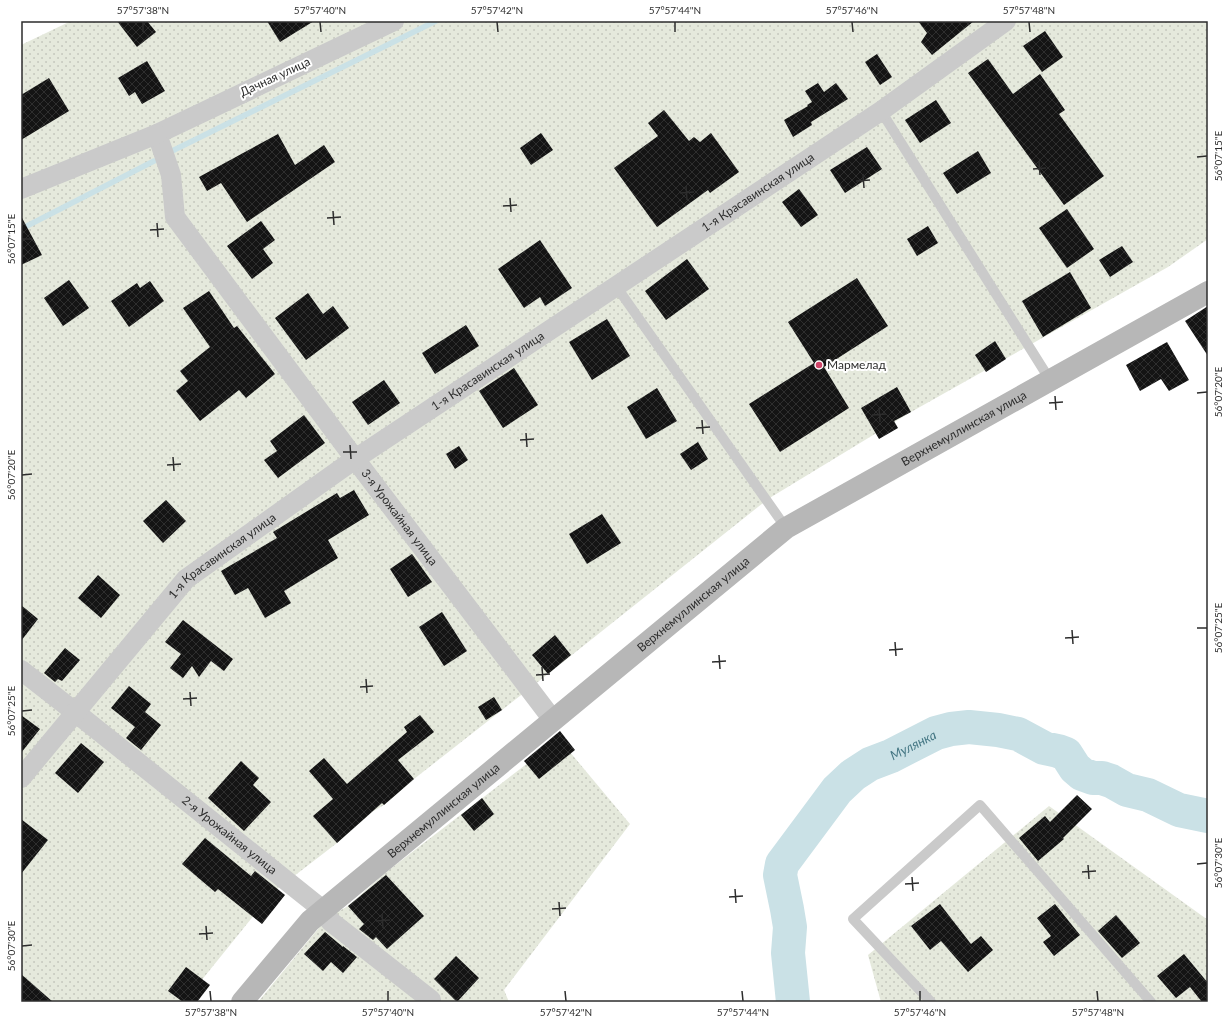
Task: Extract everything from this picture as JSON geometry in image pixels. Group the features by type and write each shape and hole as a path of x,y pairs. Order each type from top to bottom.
{"street":[{"name":"Дачная улица","path":"21,189 157,134 394,21"},
{"name":"1-я Красавинская улица","path":"21,778 186,579 355,459 881,111 1006,21"},
{"name":"3-я Урожайная улица","path":"157,134 171,175 175,217 355,459 553,720"},
{"name":"Верхнемуллинская улица","path":"242,1002 310,921 786,528 1208,292"},
{"name":"2-я Урожайная улица","path":"21,670 323,910 330,921 434,1001"}],"lane":[{"path":"881,111 1050,380"},
{"path":"616,286 786,528"},
{"path":"931,1002 852,919 980,805 1151,1002"}],"shaded area":[{"path":"71,21 1208,21 1208,239 1168,267 911,412 768,499 414,779 384,805 372,812 337,843 272,893 184,1002 21,1002 21,45"},
{"path":"559,739 630,824 504,990 509,1002 258,1002 327,918 348,906 385,873"},
{"path":"1049,806 1208,920 1208,1002 881,1002 868,955"}],"building":[{"path":"117,21 147,21 156,32 137,47"},
{"path":"267,21 314,21 280,42"},
{"path":"918,21 974,21 932,55 921,42 927,33"},
{"path":"1045,31 1063,57 1042,72 1023,46"},
{"path":"877,54 892,77 880,85 865,62"},
{"path":"988,59 1013,94 1040,74 1065,110 1059,114 1104,176 1064,205 968,73"},
{"path":"147,61 165,91 142,104 135,92 129,96 118,78"},
{"path":"49,78 69,111 21,140 21,95"},
{"path":"818,83 824,92 836,83 848,99 811,122 812,125 793,137 784,120 808,106 807,105 812,102 805,91"},
{"path":"936,100 951,123 920,143 905,120"},
{"path":"664,110 689,141 694,137 700,142 711,133 739,172 710,193 708,190 657,227 614,168 658,136 648,123"},
{"path":"541,133 553,150 531,165 520,148"},
{"path":"278,134 295,165 324,145 335,162 247,222 221,183 207,191 199,177"},
{"path":"867,147 882,169 845,193 830,170"},
{"path":"978,151 991,173 957,194 943,173"},
{"path":"799,189 818,215 801,227 782,202"},
{"path":"1067,209 1094,249 1067,268 1039,228"},
{"path":"21,216 42,255 21,265"},
{"path":"261,221 275,240 263,249 273,263 252,279 227,246"},
{"path":"928,226 938,243 917,256 907,239"},
{"path":"540,240 572,288 545,306 540,297 524,308 498,269"},
{"path":"1122,246 1133,262 1110,277 1099,260"},
{"path":"687,259 709,289 666,320 645,291"},
{"path":"1070,272 1091,308 1043,337 1022,301"},
{"name":"Мармелад","path":"857,278 888,326 824,367 849,408 780,452 749,404 814,363 788,322"},
{"path":"69,280 89,308 63,326 44,298"},
{"path":"150,281 164,301 129,327 111,301 137,283 140,288"},
{"path":"209,291 234,328 237,326 275,374 246,398 239,390 200,421 176,391 188,381 180,371 210,347 183,308"},
{"path":"308,293 323,314 333,306 349,328 306,360 275,318"},
{"path":"1208,306 1208,356 1185,321"},
{"path":"607,319 630,356 592,380 569,342"},
{"path":"466,325 479,346 435,374 422,353"},
{"path":"995,341 1006,359 986,372 975,355"},
{"path":"1167,342 1189,380 1169,391 1161,379 1140,391 1126,365"},
{"path":"514,368 538,405 503,428 479,391"},
{"path":"384,380 400,403 368,425 352,402"},
{"path":"897,387 911,412 894,421 898,428 879,439 861,408"},
{"path":"657,388 677,421 646,439 627,407"},
{"path":"304,415 325,443 278,478 264,460 277,451 270,441"},
{"path":"698,442 708,459 691,470 680,454"},
{"path":"459,446 468,460 455,469 446,454"},
{"path":"354,490 369,515 328,540 338,558 284,591 291,603 265,618 248,588 235,595 221,571 277,538 273,532 337,493 340,498"},
{"path":"166,500 186,521 163,543 143,521"},
{"path":"602,514 621,543 587,564 569,534"},
{"path":"412,554 432,582 408,597 390,569"},
{"path":"98,575 120,595 101,618 78,598"},
{"path":"21,605 38,619 21,641"},
{"path":"442,612 467,651 444,666 419,627"},
{"path":"183,620 233,659 224,671 211,661 199,677 192,666 183,678 170,668 181,654 165,642"},
{"path":"555,635 571,655 548,674 532,655"},
{"path":"65,648 80,660 62,681 58,679 55,682 44,673"},
{"path":"129,686 151,704 145,712 161,725 141,750 126,738 135,727 111,708"},
{"path":"494,697 502,710 486,720 478,707"},
{"path":"21,715 40,729 21,753"},
{"path":"420,715 434,732 398,760 414,779 384,805 382,803 337,843 313,816 333,799 309,771 324,758 347,784 407,732 404,727"},
{"path":"560,731 575,750 539,779 524,761"},
{"path":"81,743 104,762 78,793 55,773"},
{"path":"241,761 259,778 253,785 271,802 244,831 208,798"},
{"path":"1077,795 1092,809 1063,838 1064,839 1038,861 1019,838 1045,816 1050,822"},
{"path":"482,798 494,814 474,831 461,815"},
{"path":"21,819 48,840 21,874"},
{"path":"205,838 251,876 255,871 285,895 262,924 218,889 215,892 182,864"},
{"path":"386,875 424,916 387,949 376,937 373,940 359,929 364,924 348,906"},
{"path":"940,904 971,944 981,936 993,950 968,972 941,941 930,950 911,926"},
{"path":"1055,904 1080,935 1054,956 1043,942 1051,936 1037,918"},
{"path":"1116,915 1140,943 1122,958 1098,931"},
{"path":"325,932 357,957 343,973 331,962 323,971 304,954"},
{"path":"1184,954 1208,983 1208,1002 1202,1002 1190,987 1176,998 1157,976"},
{"path":"456,956 479,978 457,1002 434,979"},
{"path":"186,967 210,985 197,1002 183,1002 168,991"},
{"path":"21,974 53,1002 21,1002"}],"waterway":[{"path":"170,152 436,21"},
{"path":"21,229 154,161"},
{"name":"Мулянка","path":"793,1002 788,953 790,927 780,875 782,864 837,790 853,775 870,764 891,756 936,733 951,729 969,727 1018,734 1044,748 1066,754 1075,768 1082,774 1093,778 1102,778 1111,781 1127,790 1148,795 1179,810 1208,816"}],"place":[{"name":"Мармелад","path":"819,365"}]}
